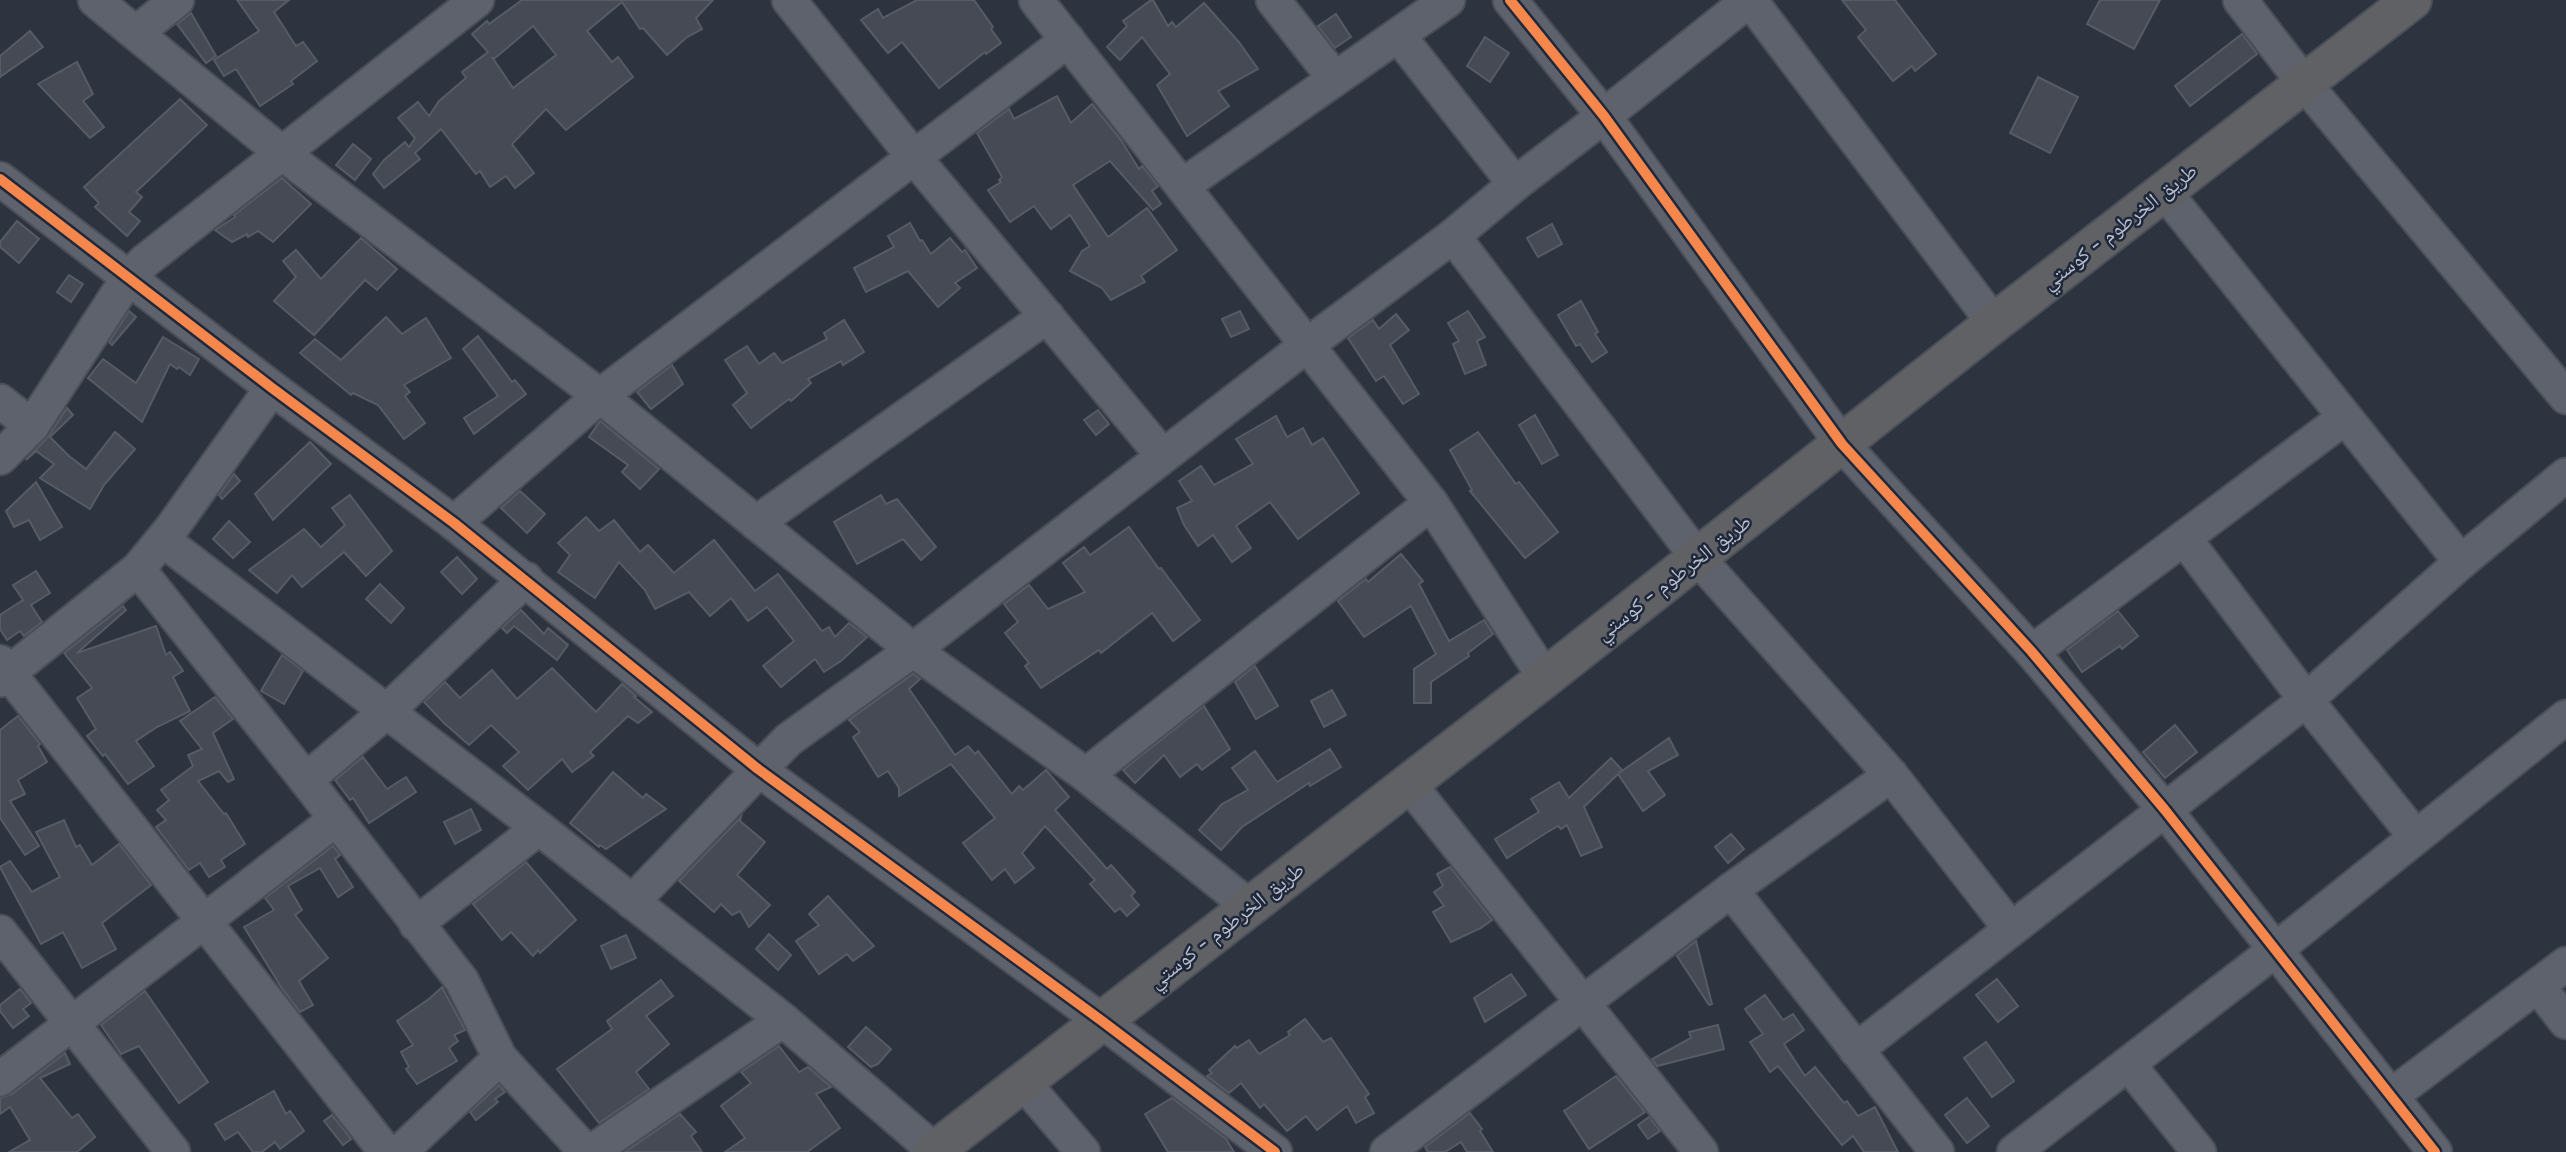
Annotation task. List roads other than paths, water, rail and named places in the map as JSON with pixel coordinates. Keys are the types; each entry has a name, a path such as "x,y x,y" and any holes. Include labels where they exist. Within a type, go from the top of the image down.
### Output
{"highway":[{"name":"طريق الخرطوم - كوستي","path":"934,1151 1409,784 1994,323 2412,0"}],"street":[{"path":"95,0 283,154 600,396 913,650 1086,775 1250,907"},
{"path":"136,33 177,0"},
{"path":"0,458 32,426 128,278 145,261 477,0"},
{"path":"789,0 913,156 1163,456"},
{"path":"1036,0 1431,503 1545,678"},
{"path":"1273,0 1335,79"},
{"path":"1182,187 1448,0"},
{"path":"1510,0 1604,116 1842,443 2032,652 2165,810 2435,1152"},
{"path":"632,902 758,769 815,718 913,650 1452,236 1750,0 1994,323"},
{"path":"2240,0 2304,83 2566,397"},
{"path":"1398,35 1515,184"},
{"path":"454,523 600,396 1068,40"},
{"path":"0,178 526,579 758,769 1102,1021 1275,1152"},
{"path":"2164,191 2462,562"},
{"path":"1452,236 1697,557 1891,775 2010,928"},
{"path":"756,523 1046,316"},
{"path":"272,388 163,540 138,569 3,672 386,1152"},
{"path":"0,401 32,426"},
{"path":"2032,652 2344,418"},
{"path":"1856,1050 2306,699 2566,475"},
{"path":"1086,775 1431,503"},
{"path":"2184,538 2306,699 2415,836"},
{"path":"163,540 539,828 783,1020 934,1151"},
{"path":"138,569 461,981 500,1058 589,1152 783,1020"},
{"path":"306,780 386,712 526,579"},
{"path":"2014,1152 2274,951 2566,718"},
{"path":"1387,1152 1731,890 1891,775"},
{"path":"1409,784 1701,1152"},
{"path":"0,1079 335,820"},
{"path":"416,924 539,828"},
{"path":"1731,890 1937,1152"},
{"path":"0,932 173,1152"},
{"path":"2391,1096 2566,964"},
{"path":"2538,986 2566,1022"},
{"path":"400,1152 500,1058"},
{"path":"2128,1064 2199,1152"},
{"path":"1023,1082 1083,1152"}]}
